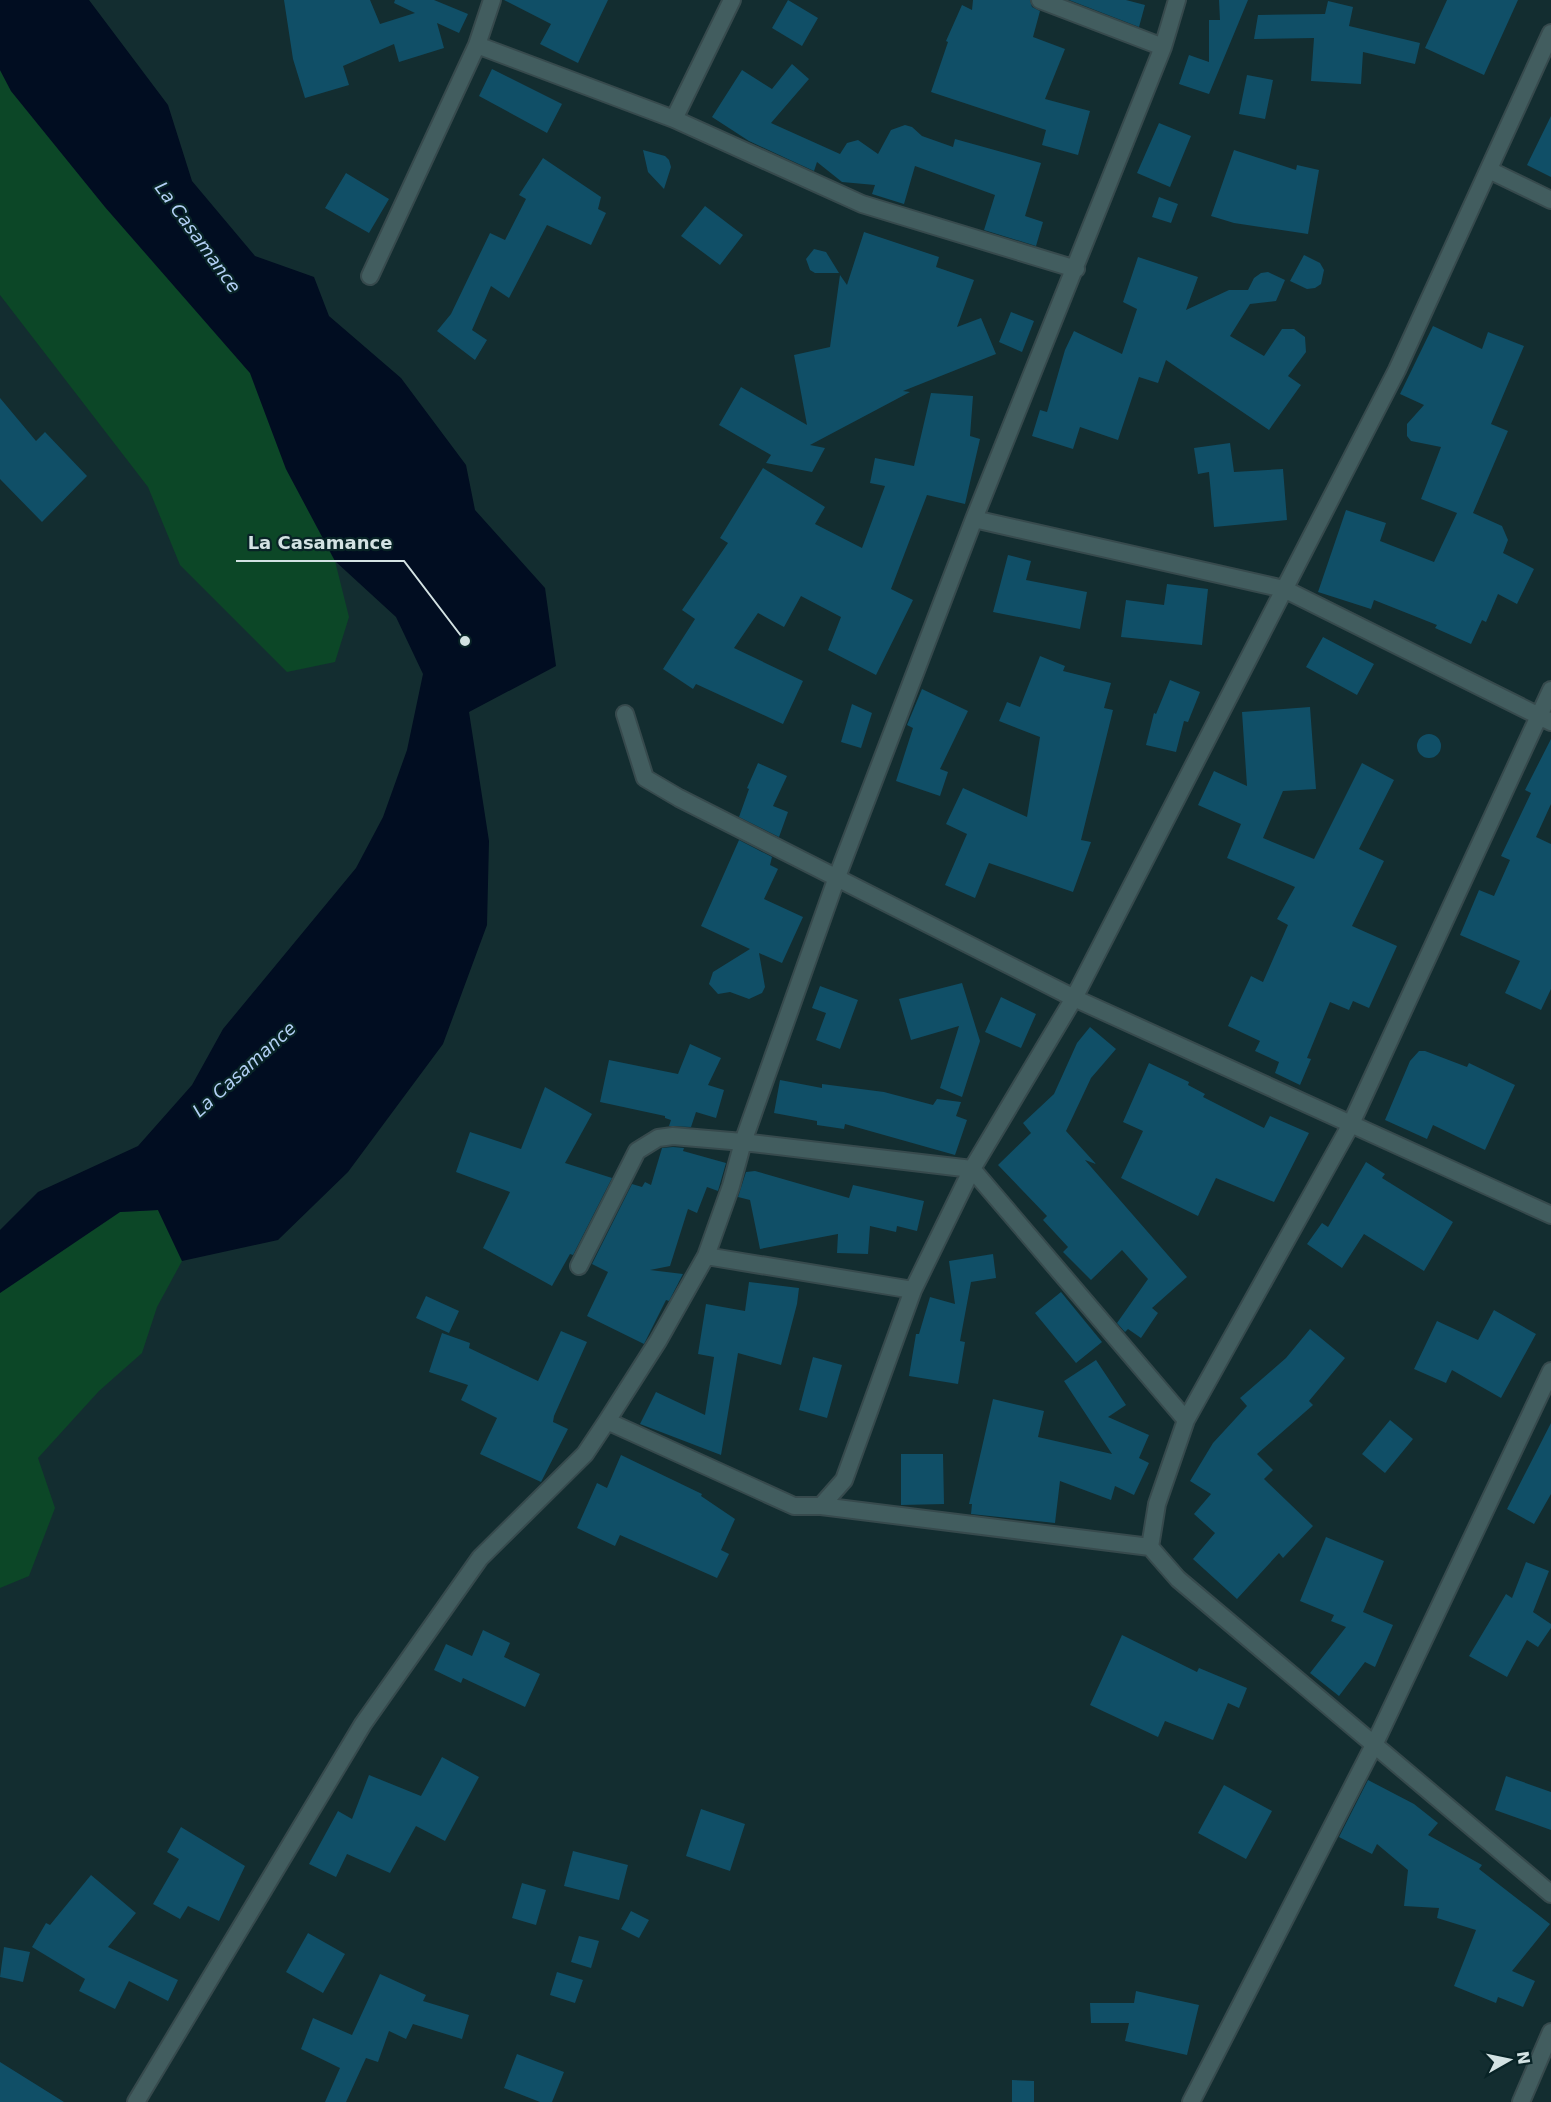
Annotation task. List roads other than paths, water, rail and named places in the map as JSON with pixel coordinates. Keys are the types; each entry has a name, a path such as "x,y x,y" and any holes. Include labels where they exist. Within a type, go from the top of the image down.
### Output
{"street":[{"path":"370,276 477,45 492,0"},
{"path":"674,119 732,0"},
{"path":"1040,0 1163,47"},
{"path":"136,2102 363,1724 480,1558 585,1454 658,1341 706,1256 731,1186 743,1142 837,877 974,519 1163,47 1177,0"},
{"path":"822,1506 844,1480 913,1290 972,1169 1074,998 1397,370 1551,33"},
{"path":"477,45 674,119 862,204 1076,269"},
{"path":"1489,170 1551,200"},
{"path":"974,519 1284,589 1545,718"},
{"path":"1150,1547 1157,1504 1186,1420 1350,1125 1545,718 1551,690"},
{"path":"625,714 645,778 1074,998 1551,1215"},
{"path":"579,1266 637,1151 658,1138 673,1136 743,1142 972,1169 1186,1420"},
{"path":"706,1256 913,1290"},
{"path":"1191,2102 1375,1743 1551,1371"},
{"path":"607,1421 795,1506 822,1506 1150,1547 1178,1579 1375,1743 1551,1894"},
{"path":"1521,2102 1551,2032"}],"water":[{"path":"0,0 89,0 168,105 192,181 255,256 314,277 329,316 401,378 466,465 475,510 545,588 556,666 469,712 489,841 487,925 443,1044 348,1172 278,1240 182,1261 158,1210 120,1212 0,1293 0,1230 38,1192 138,1146 192,1085 223,1029 356,868 383,817 407,750 423,674 396,617 335,561 286,469 250,373 105,207 11,91 0,70"}],"place":[{"name":"La Casamance","path":"465,641"}]}
